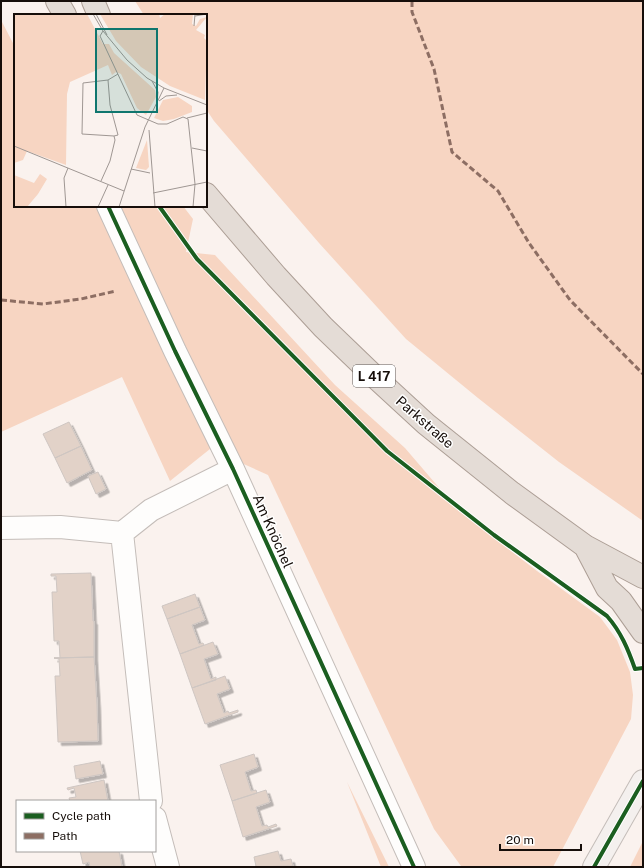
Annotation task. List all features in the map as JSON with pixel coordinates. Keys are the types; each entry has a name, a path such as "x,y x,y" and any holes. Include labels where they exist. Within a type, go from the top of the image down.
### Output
{"highway":[{"path":"57,1 64,14"},
{"path":"92,1 98,14"},
{"name":"Parkstraße","path":"207,195 276,276 324,327 426,424 524,502 585,546 643,577"},
{"path":"585,546 608,588 625,606 643,632"}],"main road":[{"path":"594,867 643,781"}],"street":[{"name":"Am Knöchel","path":"108,207 162,324 233,469 414,867"},
{"path":"1,528 60,527 122,533 151,510 233,469"},
{"path":"122,533 151,800"},
{"path":"156,822 168,867"}],"shaded area":[{"path":"135,1 643,1 643,521 559,462 406,339 319,243 214,121 207,110 207,14 143,14"},
{"path":"1,20 14,45 14,207 184,207 193,219 186,252 215,255 335,385 405,448 459,511 600,617 617,640 630,672 633,695 631,719 553,867 463,867 434,829 268,475 210,449 170,481 122,377 1,432"},
{"path":"347,782 389,867 381,867"},
{"path":"643,841 643,867 630,867"}],"building":[{"path":"69,422 81,446 55,458 43,434"},
{"path":"81,446 92,470 67,483 55,458"},
{"path":"98,472 106,489 96,494 88,476"},
{"path":"91,573 94,621 94,657 60,658 59,641 54,641 52,592 57,592 56,576 51,576 51,574"},
{"path":"195,594 200,607 167,619 162,606"},
{"path":"200,607 205,620 192,625 199,644 203,643 204,645 180,654 167,619"},
{"path":"213,642 218,654 204,659 211,679 216,677 216,680 192,688 180,654"},
{"path":"94,657 98,741 58,742 55,676 60,676 59,659 54,658"},
{"path":"225,676 230,689 217,694 224,713 238,710 238,712 205,724 192,688"},
{"path":"254,754 258,767 245,772 251,791 256,790 257,793 232,801 220,765"},
{"path":"100,761 103,774 76,779 74,766"},
{"path":"104,780 108,800 70,800 69,798 76,797 74,788 68,790 67,788"},
{"path":"266,790 270,802 256,807 262,826 267,825 268,827 276,824 277,826 243,837 232,801"},
{"path":"278,851 281,861 291,859 293,866 253,867 256,866 254,857"},
{"path":"80,852 119,852 122,867 90,867 89,862 83,864"}],"marked path":[{"path":"412,1 412,12 434,69 452,152 498,191 529,243 570,300 643,374"},
{"path":"1,300 43,304 81,299 116,291"}],"cycle path":[{"path":"108,207 175,351 233,469 414,867"},
{"path":"160,207 197,259 387,451 494,535 607,616 624,641 635,669 643,668"},
{"path":"594,867 643,781"}]}
